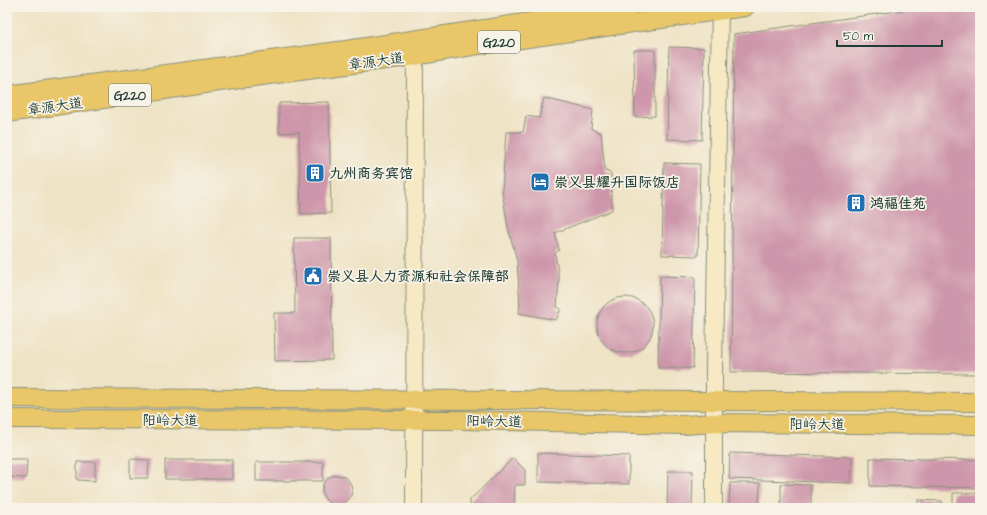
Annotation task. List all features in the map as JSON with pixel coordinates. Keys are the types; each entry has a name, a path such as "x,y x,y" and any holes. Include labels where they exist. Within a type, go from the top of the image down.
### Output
{"main road":[{"name":"章源大道","path":"7,113 253,77 629,7"},
{"name":"章源大道","path":"7,95 415,48 479,45 720,9 745,7"},
{"name":"阳岭大道","path":"7,398 980,402"},
{"name":"阳岭大道","path":"7,419 413,420 684,425 714,423 980,424"}],"street":[{"path":"714,508 714,400 720,9"},
{"path":"414,508 413,400 415,376 415,48"}],"building":[{"name":"鸿福佳苑","path":"926,7 980,7 980,374 731,372 734,34"},
{"path":"669,47 704,48 702,140 667,139"},
{"path":"634,50 655,50 655,116 635,117"},
{"path":"544,98 593,110 591,129 601,133 605,171 611,173 612,210 555,233 559,250 555,253 559,279 557,307 561,309 556,320 519,313 520,304 517,261 508,227 502,191 506,132 523,132 526,116 539,118"},
{"name":"九州商务宾馆","path":"329,102 331,213 301,214 299,132 279,133 279,103"},
{"path":"664,163 700,164 698,256 662,255"},
{"name":"崇义县人力资源和社会保障部","path":"294,238 331,238 332,360 275,361 274,313 295,313"},
{"path":"660,276 695,277 693,368 658,368"},
{"path":"625,297 640,302 648,310 653,325 648,340 640,348 625,353 610,348 602,340 597,325 602,310 610,302"},
{"path":"538,453 629,456 629,484 538,482"},
{"path":"730,453 852,457 851,483 729,479"},
{"path":"513,458 525,470 525,485 515,485 514,508 470,508 470,500"},
{"path":"870,458 980,460 980,488 870,486"},
{"path":"8,459 27,459 26,478 8,477"},
{"path":"130,459 149,460 148,478 130,478"},
{"path":"165,460 232,460 232,479 165,479"},
{"path":"77,462 95,462 95,481 77,480"},
{"path":"256,462 323,462 323,481 256,481"},
{"path":"668,471 693,471 692,508 667,508"},
{"path":"337,475 348,479 352,490 348,501 337,505 326,501 322,490 326,479"},
{"path":"730,483 760,483 759,508 729,508"},
{"path":"781,484 811,485 811,508 781,508"},
{"path":"953,493 980,493 980,508 953,508"},
{"path":"918,500 942,501 942,508 918,508"},
{"path":"824,506 855,506 855,508 824,508"}],"place":[{"name":"九州商务宾馆","path":"315,173"},
{"name":"崇义县耀升国际饭店","path":"540,182"},
{"name":"鸿福佳苑","path":"856,203"},
{"name":"崇义县人力资源和社会保障部","path":"313,276"}]}
